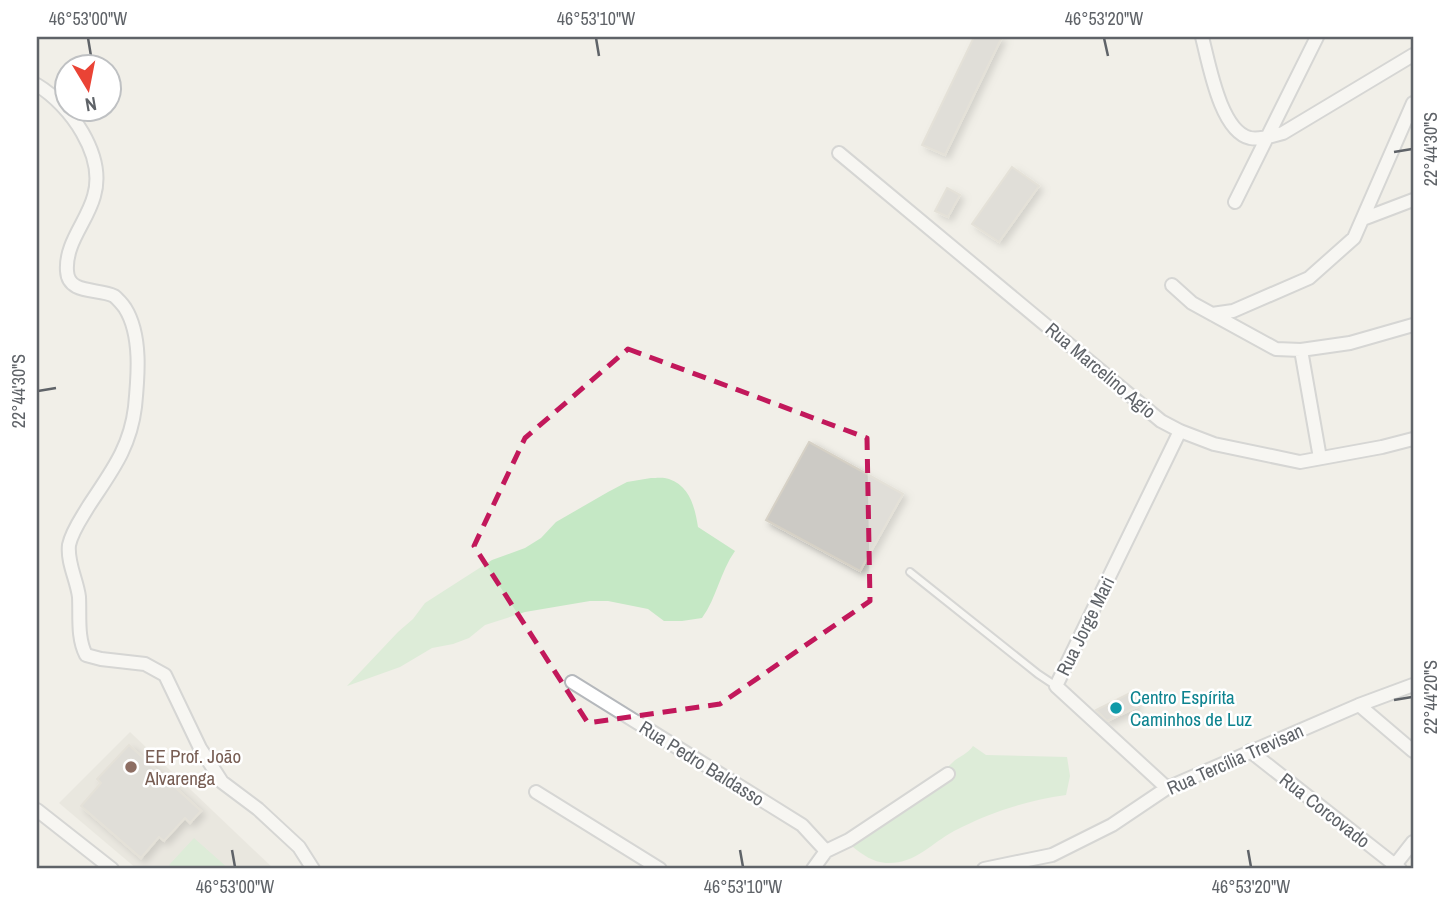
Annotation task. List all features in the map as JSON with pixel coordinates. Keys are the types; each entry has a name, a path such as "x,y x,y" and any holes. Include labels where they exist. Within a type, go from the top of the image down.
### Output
{"street":[{"path":"1202,37 1225,117 1237,131 1249,138 1267,138 1283,133 1413,55"},
{"path":"1235,202 1317,37"},
{"path":"37,85 52,94 75,121 91,152 97,180 94,198 69,249 66,271 70,281 86,291 114,296 125,308 134,331 136,355 135,408 125,450 73,531 69,547 70,561 78,586 81,645 86,654 101,659 145,664 165,675 200,748 222,782 258,809 299,847 313,869"},
{"path":"1212,314 1233,312 1309,278 1354,238 1413,103"},
{"name":"Rua Marcelino Agio","path":"839,153 1161,421 1180,431 1214,444 1300,461 1413,439"},
{"path":"1363,219 1413,200"},
{"path":"1172,285 1192,303 1276,349 1301,350 1350,343 1413,325"},
{"path":"1301,350 1320,458"},
{"name":"Rua Jorge Mari","path":"1167,788 1056,685 1180,431"},
{"name":"Rua Pedro Baldasso","path":"572,682 802,825 826,852"},
{"name":"Rua Tercília Trevisan","path":"984,869 1052,855 1112,825 1167,788 1359,705 1413,685"},
{"path":"1359,705 1413,751"},
{"name":"Rua Corcovado","path":"1250,751 1397,867"},
{"path":"813,869 826,852 849,840 948,774"},
{"path":"536,792 660,869"},
{"path":"37,810 108,868"},
{"path":"1397,867 1413,842"}],"lane":[{"path":"910,572 1038,674 1056,685"}],"highlighted area":[{"path":"628,349 867,438 870,601 720,704 588,723 474,546 525,438"}],"shaded area":[{"name":"EE Prof. João Alvarenga","path":"130,732 274,869 137,869 59,803"}],"green space":[{"path":"667,478 682,487 693,505 698,527 735,551 702,618 664,621 648,609 608,601 590,601 525,612 485,625 469,638 432,648 400,667 347,686 413,619 425,603 492,560 525,548 541,538 556,522 608,492 627,482"},
{"path":"973,746 986,755 1067,757 1070,776 1066,795 1036,800 981,818 906,860 881,862 868,858 853,847 875,823"},
{"path":"194,838 229,869 174,869 169,865"}],"building":[{"path":"974,37 1002,37 945,155 922,145"},
{"path":"1012,167 1039,186 999,242 972,224"},
{"path":"947,188 960,195 948,217 935,211"},
{"path":"809,442 903,494 860,571 766,520"},
{"name":"Centro Espírita Caminhos de Luz","path":"1130,693 1137,707 1107,721 1096,710"},
{"path":"129,745 201,811 190,823 185,818 164,841 159,837 141,858 81,806 101,783 97,779"}],"place":[{"name":"Centro Espírita Caminhos de Luz","path":"1116,708"},
{"name":"EE Prof. João Alvarenga","path":"131,767"}]}
